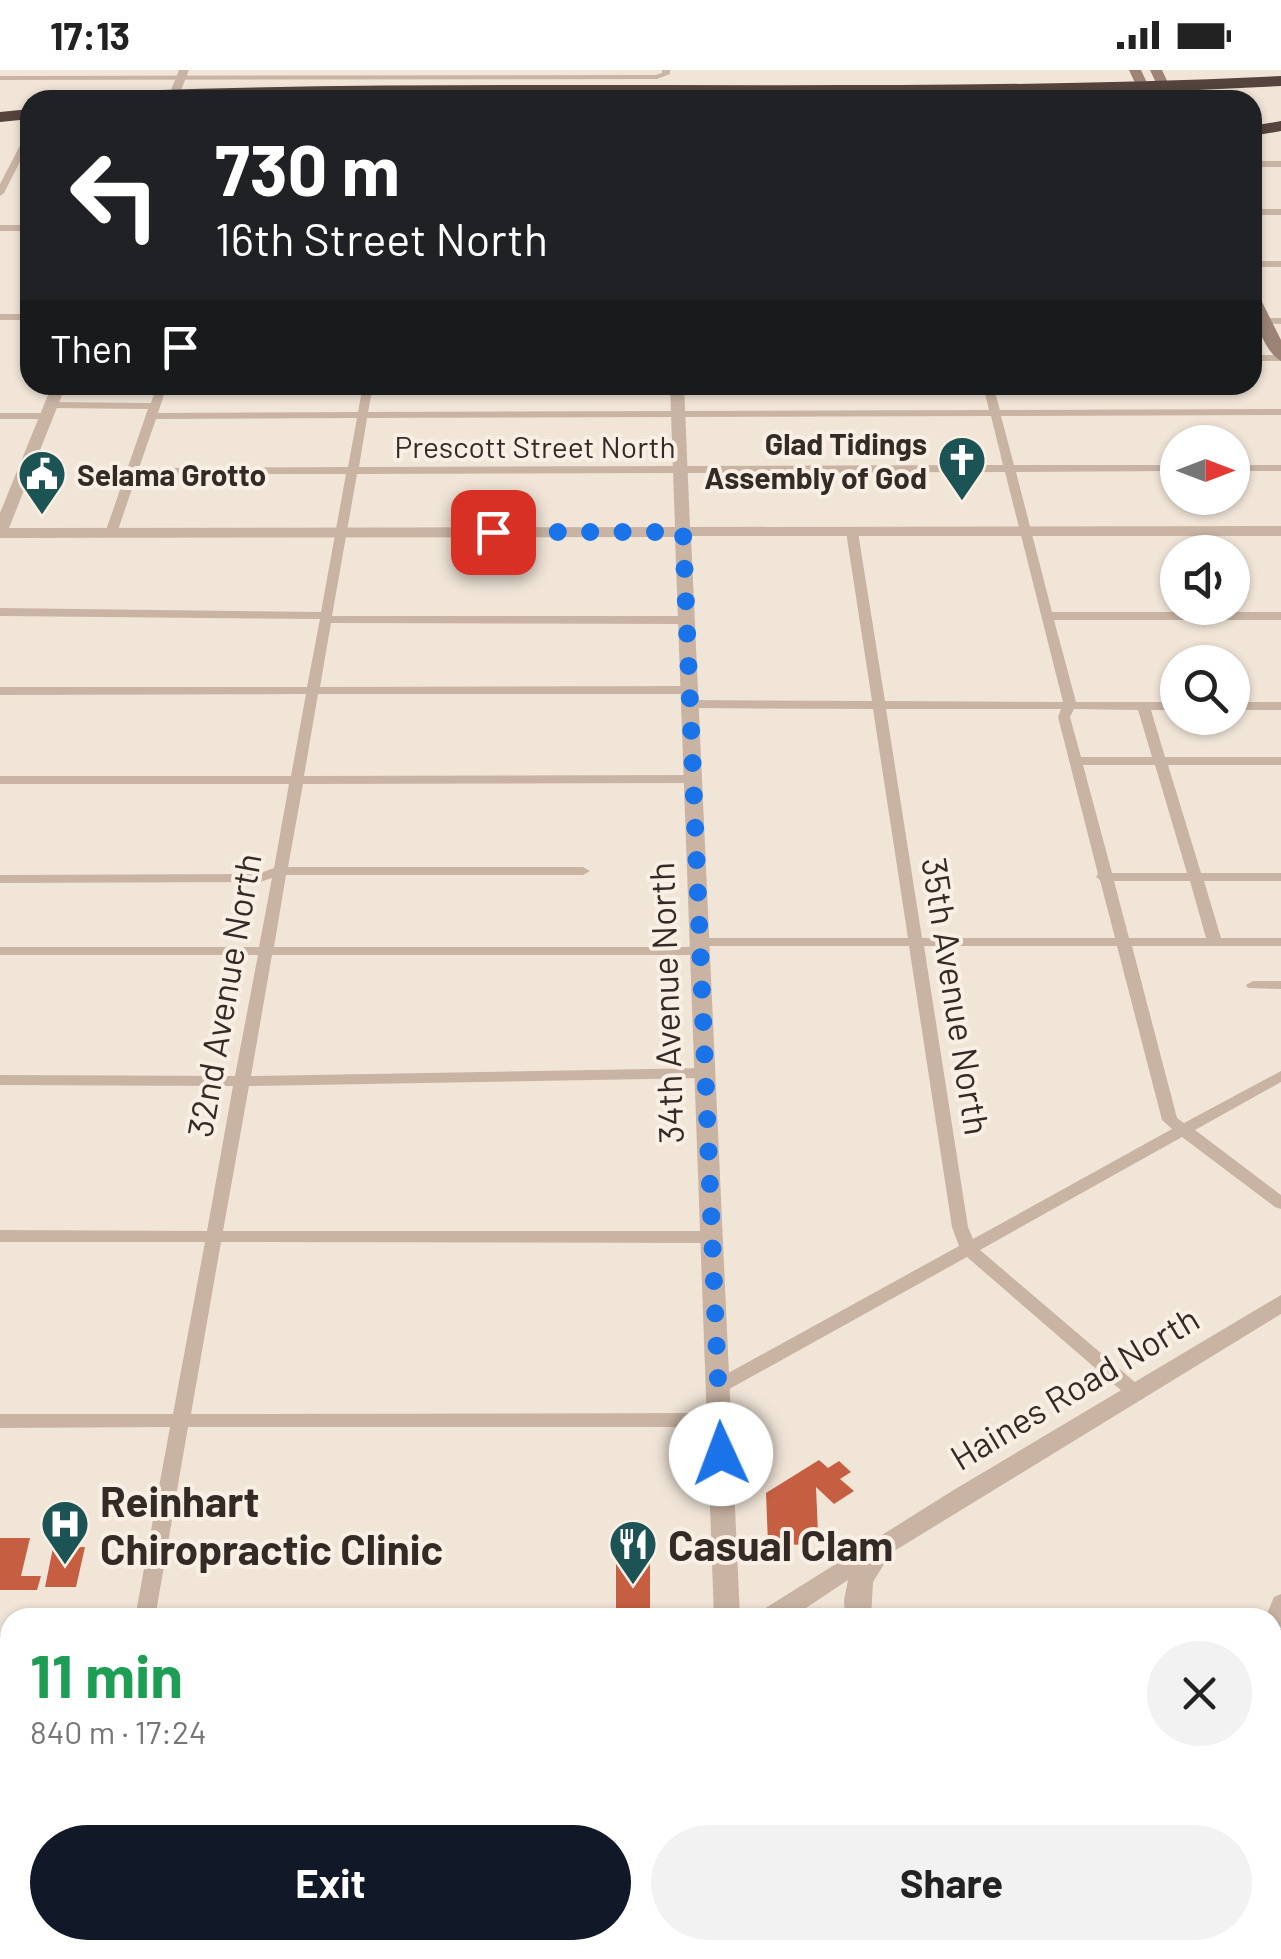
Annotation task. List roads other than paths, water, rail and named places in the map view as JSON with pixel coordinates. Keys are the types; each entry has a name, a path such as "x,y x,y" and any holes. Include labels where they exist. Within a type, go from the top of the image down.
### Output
{"highway":[{"path":"788,90 1184,70"},
{"path":"788,90 1112,89 1281,81"}],"main road":[{"path":"1141,74 1162,90"},
{"path":"1262,312 1281,357"}],"street":[{"path":"0,78 662,74"},
{"path":"0,193 20,154"},
{"path":"55,395 0,533 1281,532"},
{"path":"112,533 158,395"},
{"name":"32nd Avenue North","path":"147,1608 366,395"},
{"name":"34th Avenue North","path":"677,395 727,1608"},
{"path":"991,395 1070,705 1064,718 1103,877 1170,1120 1281,1203"},
{"path":"0,416 49,411 153,410 362,416 1281,412"},
{"name":"Prescott Street North","path":"132,471 1160,468"},
{"path":"1250,468 1281,468"},
{"name":"35th Avenue North","path":"852,532 960,1227 969,1250"},
{"path":"0,612 686,620"},
{"path":"1047,616 1281,616"},
{"path":"0,692 312,691 690,697 878,705 1160,706"},
{"path":"1143,706 1215,942"},
{"path":"1250,706 1281,706"},
{"path":"1075,761 1281,761"},
{"path":"0,780 693,778"},
{"path":"0,879 260,878 279,871 582,871"},
{"path":"1103,877 1281,877"},
{"path":"0,951 701,947 915,940 1281,942"},
{"path":"1252,985 1281,985"},
{"path":"0,1080 240,1082 705,1073"},
{"path":"718,1386 1281,1076"},
{"path":"0,1236 712,1236"},
{"path":"969,1250 1137,1394"},
{"name":"Haines Road North","path":"785,1608 902,1530 1137,1394 1281,1303"},
{"path":"0,1420 720,1420"},
{"name":"Haines Road North","path":"857,1608 863,1572 902,1530"}],"place":[{"name":"Glad Tidings Assembly of God","path":"962,502"},
{"name":"Selama Grotto","path":"42,516"},
{"name":"Reinhart Chiropractic Clinic","path":"65,1566"},
{"name":"Casual Clam","path":"633,1586"}]}
